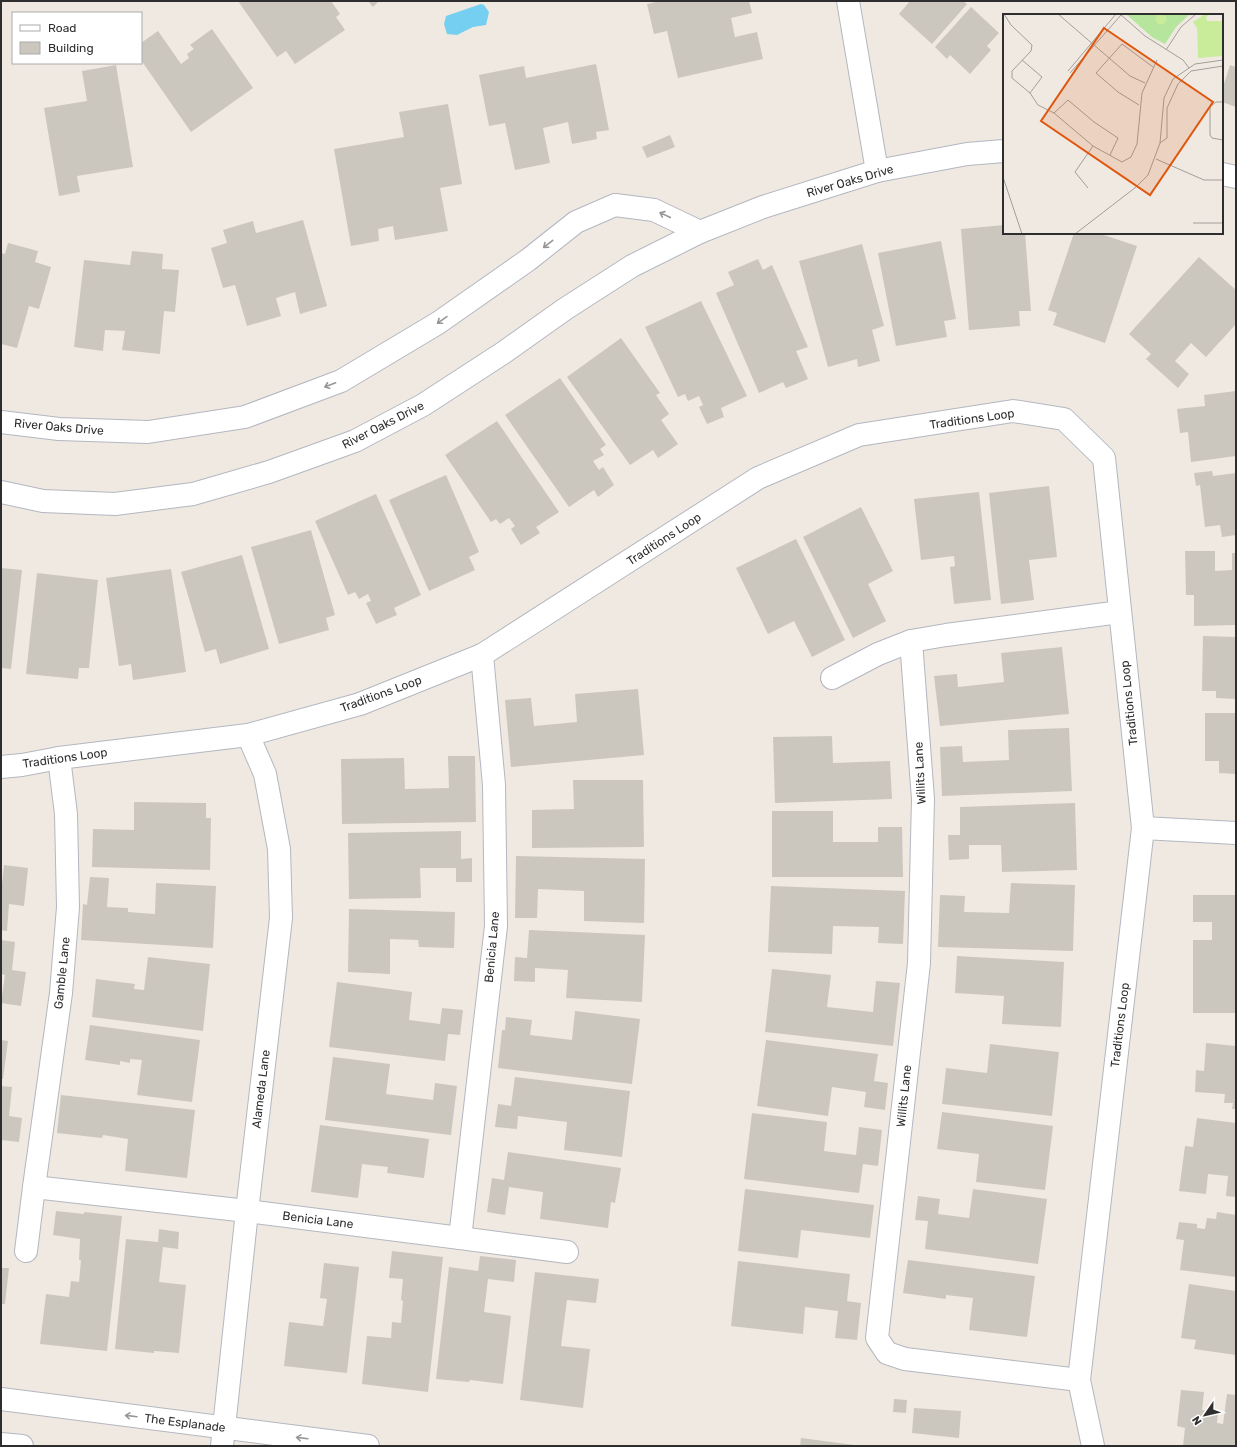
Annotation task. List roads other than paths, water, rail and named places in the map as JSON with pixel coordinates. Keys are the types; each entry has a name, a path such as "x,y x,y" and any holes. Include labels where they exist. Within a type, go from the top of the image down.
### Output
{"street":[{"path":"848,1 877,171"},
{"name":"River Oaks Drive","path":"1,492 43,501 115,504 193,494 269,472 355,441 423,405 503,353 565,309 632,266 700,232 763,207 877,171 967,154 1003,151"},
{"path":"1223,174 1236,177"},
{"name":"River Oaks Drive","path":"1,422 59,429 148,432 245,417 341,381 438,323 528,260 576,222 615,205 654,210 700,232"},
{"name":"Traditions Loop","path":"1,767 22,765 59,758 248,735 360,704 482,655 758,478 859,435 1013,411 1064,419 1104,458 1143,828 1079,1380 1093,1446"},
{"path":"832,678 878,654 911,641 946,634 1120,612"},
{"name":"Willits Lane","path":"911,641 923,799 919,963 878,1338 887,1353 905,1360 1079,1380"},
{"name":"Benicia Lane","path":"460,1238 496,926 494,785 482,655"},
{"name":"Alameda Lane","path":"222,1437 281,918 279,849 265,774 248,735"},
{"name":"Gamble Lane","path":"26,1251 61,993 68,907 66,814 59,758"},
{"path":"1143,828 1236,833"},
{"path":"34,1187 247,1210"},
{"name":"Benicia Lane","path":"247,1210 567,1252"},
{"name":"The Esplanade","path":"1,1400 222,1437 368,1446"},
{"path":"1,1444 22,1446"}],"water":[{"path":"481,4 484,5 489,12 486,25 473,27 457,35 447,34 444,24 446,16"}]}
